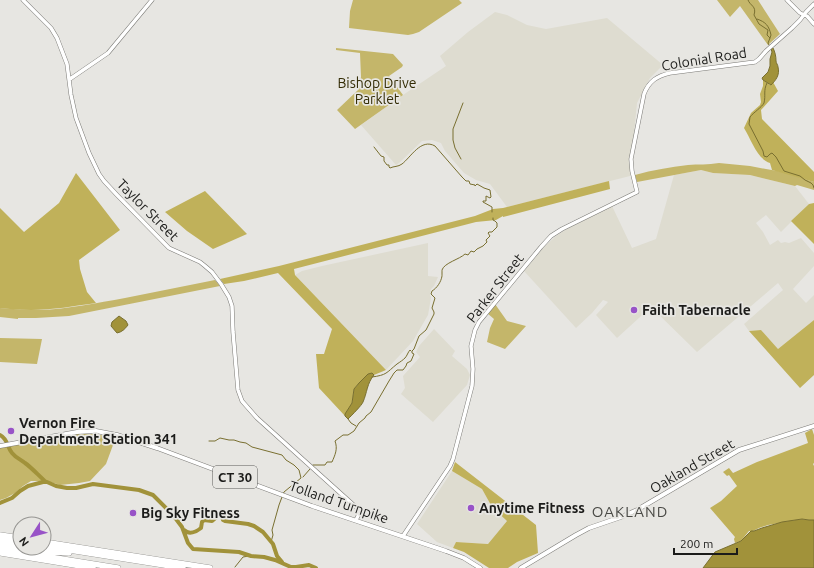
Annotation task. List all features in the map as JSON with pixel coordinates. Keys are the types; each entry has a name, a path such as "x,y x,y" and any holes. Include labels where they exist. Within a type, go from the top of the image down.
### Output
{"highway":[{"path":"0,535 12,537"},
{"path":"0,539 12,541"},
{"path":"52,543 210,568"},
{"path":"0,547 41,552 103,556"},
{"path":"0,547 32,554 118,568"},
{"path":"52,547 183,568"},
{"path":"0,554 93,568"}],"main road":[{"name":"Oakland Street","path":"521,568 589,528 635,511 739,450 814,426"},
{"name":"Tolland Turnpike","path":"0,446 74,432 100,432 121,436 461,556 480,568"}],"street":[{"name":"Taylor Street","path":"24,0 54,32 64,54 68,64 73,103 79,125 95,165 104,181 169,248 200,262 212,272 229,297 232,306 238,390 242,401 258,418 358,509 359,514 356,520"},
{"path":"70,79 111,50 152,0"},
{"path":"787,0 800,13 807,16 814,24"},
{"path":"803,14 814,4"},
{"name":"Colonial Road","path":"637,192 631,159 646,87 656,78 670,73 755,62 800,20 803,14"},
{"name":"Parker Street","path":"403,536 450,466 453,459 472,386 473,369 471,346 474,330 479,322 551,236 570,224 637,192"}],"shaded area":[{"path":"495,12 507,15 527,25 546,29 607,18 663,65 650,78 637,103 630,176 507,207 490,184 476,180 464,173 445,151 441,143 432,140 422,141 396,165 361,125 446,66 440,56 468,32"},
{"path":"772,47 778,66 778,75 771,85 762,78 768,72 770,66"},
{"path":"763,80 770,85 773,82 778,91 761,110 762,119 814,172 814,182 772,170 770,163 765,161 758,153 744,128 751,113 760,105 760,94 763,86"},
{"path":"701,170 713,173 750,175 795,186 809,204 781,232 766,215 756,223 770,245 778,240 781,243 789,243 801,238 814,253 814,266 793,289 806,303 814,295 814,320 778,349 761,330 749,331 744,324 783,290 778,283 697,352 651,307 617,338 596,315 608,302 603,300 576,328 524,271 544,247 556,236 570,227 612,206 632,248 656,239 674,175"},
{"path":"76,173 120,230 79,260 80,269 87,292 96,303 39,310 0,308 0,208 24,232 59,203"},
{"path":"609,181 610,189 503,216 496,220 476,222 294,269 295,275 386,370 374,375 372,373 368,374 359,383 354,389 352,403 345,416 319,388 316,354 324,354 332,329 278,273 224,284 220,279 279,266 475,216 493,209 503,208"},
{"path":"205,191 247,234 213,249 187,231 165,212"},
{"path":"814,203 814,244 791,221 809,204"},
{"path":"428,243 428,276 438,277 431,289 428,315 413,341 386,370 295,275 302,271 322,266"},
{"path":"119,316 126,321 128,325 117,333 111,326 112,322"},
{"path":"814,320 814,375 800,388 749,331 761,330 778,349"},
{"path":"434,329 455,351 452,356 467,369 470,375 467,385 433,422 401,394 405,388 403,376 420,357 416,352 419,346"},
{"path":"372,373 374,375 368,385 363,402 348,419 345,414 352,403 354,389 368,374"},
{"path":"812,429 814,435 814,520 802,519 768,525 753,531 749,531 741,541 735,543 735,537 710,508 721,501 737,486 729,475 727,476 723,472 729,468 733,473 757,462 808,443 805,433"},
{"path":"455,462 536,525 538,553 517,562 508,568 489,568 464,552 453,548 456,542 488,544 507,521 492,507 482,489 452,471"},
{"path":"452,471 482,489 492,507 507,521 488,544 456,542 453,548 437,542 417,524"},
{"path":"802,519 814,520 814,568 703,568 715,552 741,541 751,531 782,522"}],"green space":[{"path":"353,0 459,0 462,3 419,32 408,35 349,28 350,11"},
{"path":"717,0 758,0 780,34 768,45 740,6 730,17"},
{"name":"Bishop Drive Parklet","path":"336,48 393,54 403,65 389,76 403,95 355,129 337,110 358,90 361,77 360,53 336,50"},
{"path":"719,163 750,166 783,172 814,182 814,190 750,175 713,173 701,170 637,182 635,175 655,170 688,165"},
{"path":"215,280 220,286 69,316 18,319 0,317 0,308 40,310 72,307"},
{"path":"495,304 507,321 526,326 505,349 487,342 490,328 494,319 487,313"},
{"path":"0,338 42,339 37,364 0,362"},
{"path":"73,434 92,434 116,437 106,464 90,481 60,485 47,481 31,481 15,493 0,500 0,448"}],"waterway":[{"path":"748,0 755,10 754,15 759,24 768,30 767,35 770,38 768,43 769,45"},
{"path":"757,19 765,23 768,27 771,35 770,38"},
{"path":"767,83 765,88 764,103 750,117 749,124 763,151 764,156 767,157 772,153 784,171 800,176 811,183 814,188"},
{"path":"461,159 455,148 453,129 463,103"},
{"path":"374,147 381,156 384,157 384,161 390,168 402,164 417,149 425,144 435,146 466,181 469,181 470,184 475,186 477,184 490,190 491,197 486,196 486,201 483,202 492,207 492,212"},
{"path":"313,465 325,465 327,462 332,462 336,449 335,441 343,435 348,435 354,431 359,423 371,412 394,373 397,370 403,370 407,363 411,361 414,354 412,351 419,336 426,330 434,314 432,308 435,298 431,294 441,280 443,268 465,254 468,255 471,251 474,252 483,246 490,236 488,233 492,232 497,227 497,223 493,220 493,218"},
{"path":"372,377 386,373 405,358 410,350 411,351"},
{"path":"348,419 356,426"},
{"path":"0,435 5,439 10,451 46,482"},
{"path":"209,441 215,441 220,438 234,440 246,443 252,447 282,455 299,470 301,478 283,494"},
{"path":"303,477 310,469"},
{"path":"0,503 12,498 28,486 43,482 67,488 76,488 93,484 139,490 153,495 173,515 182,527 188,543 193,549 239,552 251,556 275,560 291,567 309,565 316,568"},
{"path":"271,542 273,535 272,530 282,497"},
{"path":"184,530 190,533 195,532 201,528 204,520 212,521 219,515 222,516 223,520 225,521 248,524 263,532 273,544 277,556 282,562"},
{"path":"235,567 243,557 249,556"}],"place":[{"name":"Faith Tabernacle","path":"634,310"},
{"name":"Vernon Fire Department Station 341","path":"11,431"},
{"name":"Anytime Fitness","path":"471,508"},
{"name":"Big Sky Fitness","path":"133,513"}],"district":[{"name":"OAKLAND","path":"630,511"}]}
